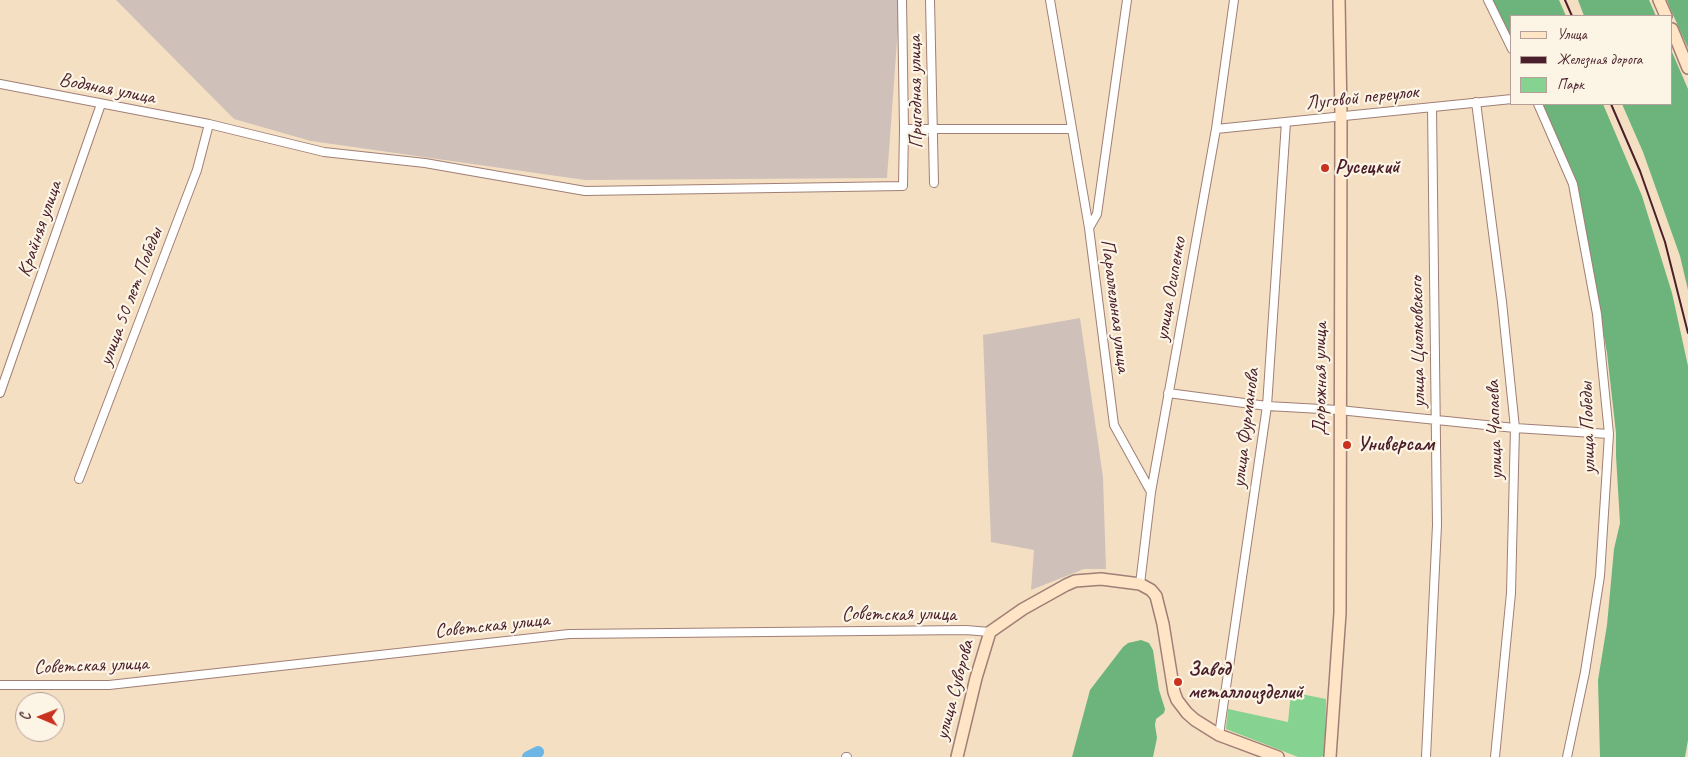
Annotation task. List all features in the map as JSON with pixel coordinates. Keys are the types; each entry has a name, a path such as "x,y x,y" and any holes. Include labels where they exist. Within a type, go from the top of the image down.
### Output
{"main road":[{"name":"Дорожная улица","path":"1330,757 1340,614 1341,116 1339,0"},
{"path":"1660,0 1666,15"},
{"path":"1673,31 1688,68"},
{"path":"990,632 1023,609 1075,581 1101,579 1140,584 1152,590 1159,604 1177,700 1195,720 1219,735 1278,757"},
{"name":"улица Суворова","path":"957,757 976,678 990,632"}],"street":[{"path":"902,0 904,129 1071,129"},
{"name":"Пригодная улица","path":"930,0 934,183"},
{"path":"1050,0 1088,228"},
{"name":"Параллельная улица","path":"1127,0 1097,214 1088,228 1114,426 1151,492"},
{"name":"улица Осипенко","path":"1140,584 1151,492 1216,129 1234,0"},
{"path":"1488,0 1510,45"},
{"name":"Водяная улица","path":"0,84 209,124 324,152 425,163 585,191 903,186 904,129"},
{"name":"Луговой переулок","path":"1216,129 1510,98"},
{"name":"улица Чапаева","path":"1476,102 1501,292 1515,428 1511,593 1495,757"},
{"name":"Крайняя улица","path":"0,393 101,104"},
{"name":"улица Победы","path":"1538,105 1573,184 1597,314 1609,434 1600,576 1585,672 1567,757"},
{"name":"улица Циолковского","path":"1426,757 1437,525 1432,107"},
{"name":"улица Фурманова","path":"1219,735 1267,406 1286,122"},
{"name":"улица 50 лет Победы","path":"79,479 197,170 209,124"},
{"path":"1168,393 1267,406 1339,410 1436,418 1515,428 1609,434"},
{"name":"Советская улица","path":"0,685 109,685 569,634 966,630 990,632"}],"shaded area":[{"path":"116,0 900,0 887,178 585,180 311,141 234,119"},
{"path":"1080,318 1103,477 1106,569 1084,569 1031,590 1034,550 991,542 983,335"}],"green space":[{"path":"1488,0 1559,0 1566,15 1510,15 1510,54"},
{"path":"1578,0 1649,0 1656,15 1584,15"},
{"path":"1667,0 1688,0 1688,48 1670,8"},
{"path":"1673,54 1688,89 1688,290 1680,256 1643,152 1622,105 1673,105"},
{"path":"1536,105 1603,105 1642,196 1672,293 1688,366 1688,740 1685,757 1600,757 1598,680 1607,625 1614,549 1620,523 1616,433 1607,353 1577,188 1571,168"},
{"path":"1141,640 1149,643 1153,650 1159,690 1165,709 1164,713 1156,719 1157,738 1153,757 1072,757 1090,690 1123,647 1128,643"},
{"path":"1291,692 1326,699 1325,755 1321,757 1298,757 1226,729 1228,709 1288,722"}],"waterway":[{"path":"528,757 538,752"}],"railway":[{"path":"1565,0 1572,15"},
{"path":"1611,105 1640,171 1665,242 1688,333"}],"place":[{"name":"Русецкий","path":"1325,168"},
{"name":"Универсам","path":"1347,445"},
{"name":"Завод металлоизделий","path":"1178,682"}]}
